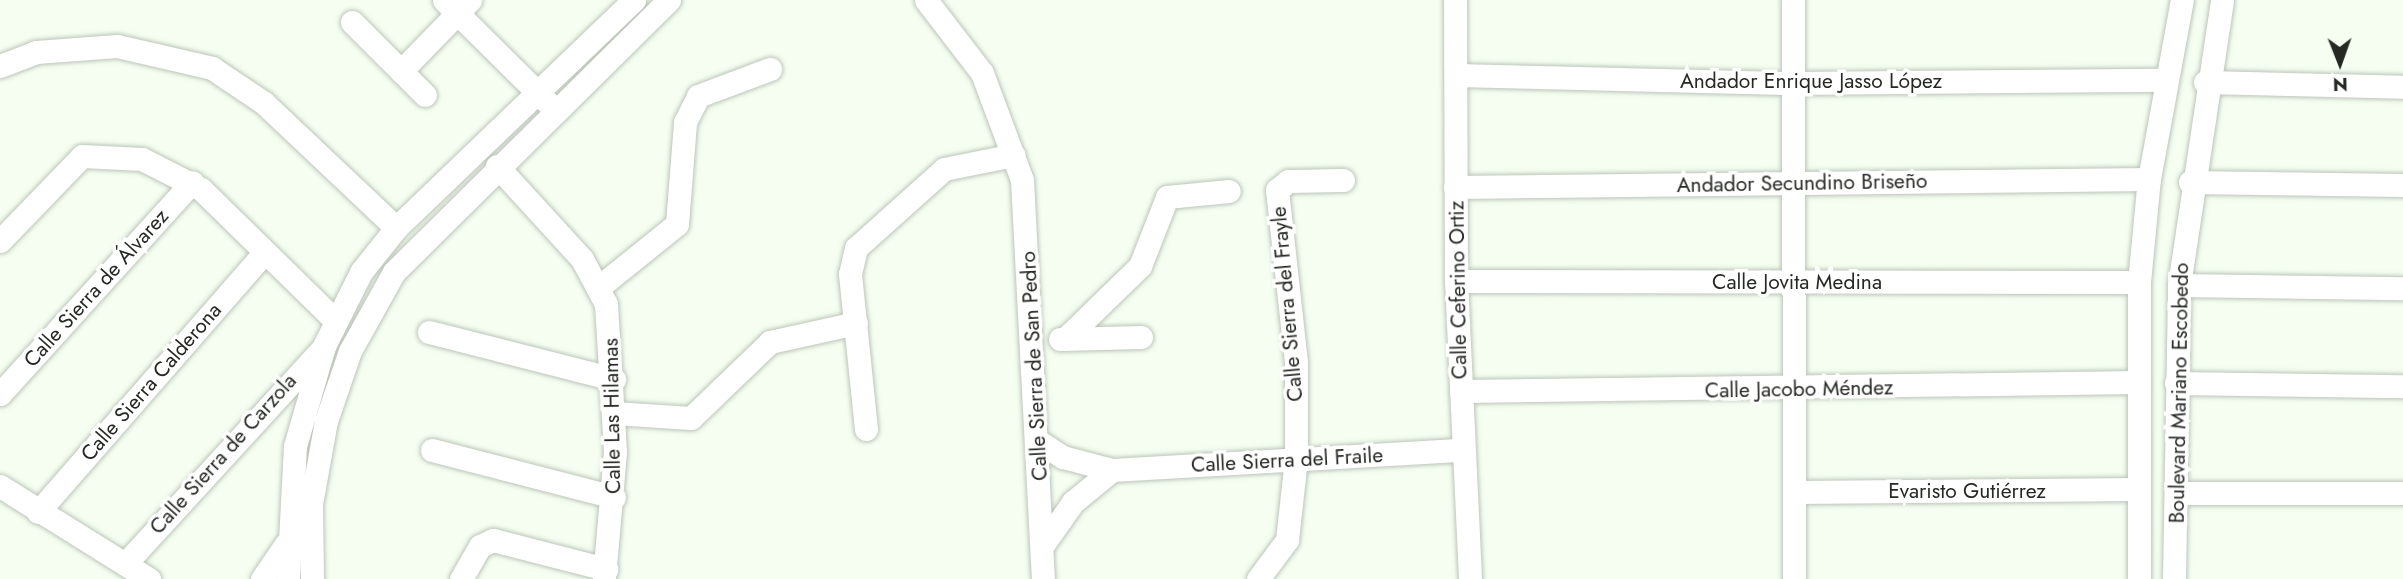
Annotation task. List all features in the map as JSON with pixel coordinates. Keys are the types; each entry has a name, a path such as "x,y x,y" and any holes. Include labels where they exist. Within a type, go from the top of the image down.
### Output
{"street":[{"path":"313,579 315,466 350,351 394,272 497,166 545,101 634,0"},
{"path":"288,579 286,544 295,446 324,346 336,321 396,228 669,0"},
{"name":"Calle Ceferino Ortiz","path":"1455,0 1456,281 1470,579"},
{"path":"1793,0 1796,282 1794,579"},
{"name":"Boulevard Mariano Escobedo","path":"2139,579 2139,282 2149,179 2182,0"},
{"name":"Boulevard Mariano Escobedo","path":"2174,579 2179,285 2190,182 2205,82 2222,0"},
{"path":"401,71 457,4 545,101"},
{"name":"Calle Sierra de San Pedro","path":"940,4 982,73 1014,155 1026,212 1045,542 1044,579"},
{"path":"352,22 425,95"},
{"path":"0,66 36,52 117,46 212,68 264,103 396,228"},
{"path":"599,287 677,224 685,122 698,96 770,69"},
{"name":"Andador Enrique Jasso López","path":"1455,75 1794,83 2166,80"},
{"path":"2205,82 2403,87"},
{"path":"0,241 74,161 89,154 142,159 192,182 336,321"},
{"path":"866,429 850,274 864,237 944,169 1014,155"},
{"name":"Calle Las Hilamas","path":"497,166 582,259 599,287 611,323 614,497 605,574"},
{"name":"Andador Secundino Briseño","path":"1455,187 2149,179"},
{"name":"Calle Sierra del Frayle","path":"1258,579 1287,540 1296,459 1296,362 1276,190 1288,181 1343,180"},
{"name":"Calle Sierra de Álvarez","path":"0,394 192,182"},
{"path":"2190,182 2403,185"},
{"name":"Calle Sierra de San Pedro","path":"1065,339 1140,266 1167,197 1230,191"},
{"name":"Calle Sierra Calderona","path":"38,512 265,251"},
{"name":"Calle Jovita Medina","path":"1456,281 2139,282"},
{"path":"2179,285 2403,288"},
{"path":"614,413 691,418 770,342 856,324"},
{"path":"429,332 614,379"},
{"path":"1032,341 1141,337"},
{"name":"Calle Sierra de Carzola","path":"125,564 324,346"},
{"name":"Calle Jacobo Méndez","path":"1461,391 1796,390 2137,382"},
{"path":"2176,383 2403,386"},
{"name":"Calle Sierra del Fraile","path":"1038,441 1063,457 1112,470 1462,450"},
{"path":"432,450 614,497"},
{"path":"1045,542 1073,502 1112,470"},
{"path":"0,486 149,579"},
{"name":"Evaristo Gutiérrez","path":"1796,492 2138,489"},
{"path":"2176,492 2403,493"},
{"path":"461,579 485,542 605,574"},
{"path":"262,579 286,544"}]}
